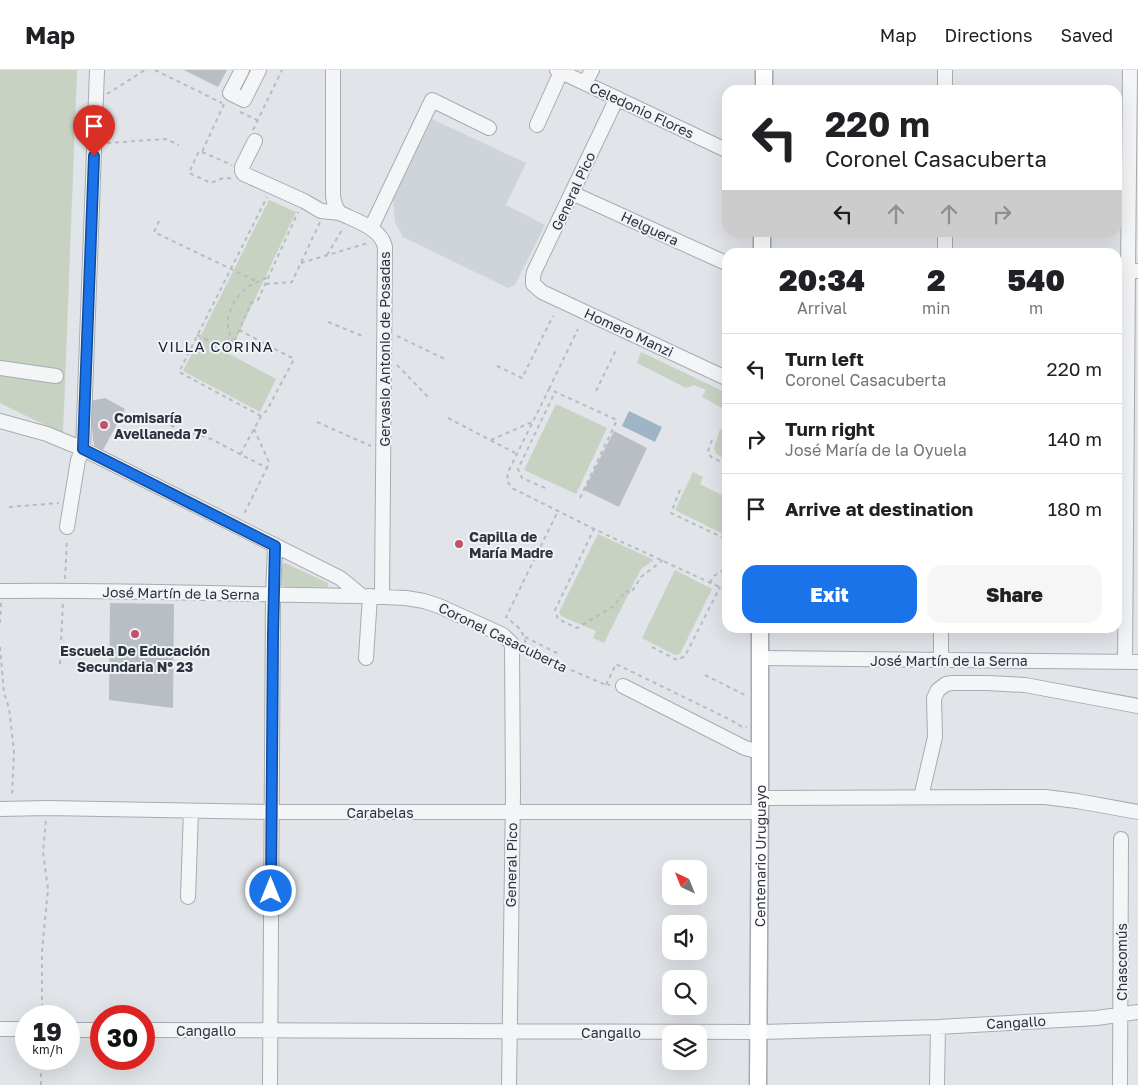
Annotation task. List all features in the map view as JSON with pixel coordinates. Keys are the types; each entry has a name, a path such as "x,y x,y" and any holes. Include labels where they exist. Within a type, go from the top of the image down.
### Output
{"main road":[{"path":"764,70 764,85"},
{"name":"Centenario Uruguayo","path":"758,1085 760,633"}],"street":[{"path":"78,451 88,70"},
{"path":"67,527 78,451 98,70"},
{"path":"242,70 230,93 244,100 259,70"},
{"path":"333,70 333,196 336,210 340,213"},
{"path":"585,83 592,70"},
{"path":"945,70 945,85"},
{"path":"1130,70 1128,475 1132,662"},
{"path":"537,125 559,71"},
{"name":"Celedonio Flores","path":"559,71 722,148"},
{"name":"General Pico","path":"533,284 534,272 616,98"},
{"path":"371,228 432,100 489,128"},
{"name":"Gervasio Antonio de Posadas","path":"253,137 242,167 244,174 304,201 321,211 340,213 371,228 379,233 384,242 371,596 366,658"},
{"name":"Helguera","path":"572,193 722,261"},
{"name":"Homero Manzi","path":"533,284 542,292 722,376"},
{"path":"0,368 56,376"},
{"path":"0,421 47,434 78,451 340,578 371,596"},
{"path":"270,1085 273,595 275,546"},
{"name":"José Martín de la Serna","path":"1,591 64,590 371,596"},
{"name":"Coronel Casacuberta","path":"371,596 417,600 439,606 503,635 512,644"},
{"path":"941,633 941,660"},
{"name":"General Pico","path":"509,1085 513,793 512,644"},
{"name":"José Martín de la Serna","path":"760,658 1132,662"},
{"path":"921,797 935,737 934,698 938,690 946,684 987,683 1025,685 1138,706"},
{"path":"622,686 745,748 760,752"},
{"name":"Carabelas","path":"6,809 272,812 512,811 760,805 921,797 1045,796 1138,812"},
{"path":"188,897 191,811"},
{"name":"Chascomús","path":"1120,1085 1121,839"},
{"name":"Cangallo","path":"155,1030 758,1032 938,1027 1097,1018 1138,1012"},
{"path":"937,1085 938,1027"},
{"path":"0,1029 15,1029"}],"path":[{"path":"101,98 145,70"},
{"path":"155,70 224,104"},
{"path":"253,137 257,120 282,70"},
{"path":"238,111 257,120"},
{"path":"99,144 166,139 179,145"},
{"path":"202,152 233,166"},
{"path":"261,416 179,372 268,195"},
{"path":"198,335 230,351 251,303 258,300 300,209"},
{"path":"265,284 292,282 322,220"},
{"path":"159,221 154,232 258,282"},
{"path":"327,255 342,230"},
{"path":"301,263 369,243"},
{"path":"233,343 228,324 230,311 240,294 248,287 269,277"},
{"path":"497,366 522,378 553,316"},
{"path":"328,322 364,337"},
{"path":"578,329 508,472 507,481 512,488 557,512 720,587 685,656 677,660 652,647"},
{"path":"239,330 294,359 267,410 261,416 240,454"},
{"path":"395,335 447,360"},
{"path":"596,391 617,348"},
{"path":"395,364 428,398"},
{"path":"549,389 616,420 580,498"},
{"path":"544,488 522,478 518,469 555,392"},
{"path":"448,418 517,454"},
{"path":"163,422 211,439 266,468"},
{"path":"317,422 376,448"},
{"path":"491,440 532,422"},
{"path":"237,527 269,462 254,429"},
{"path":"712,440 708,451 711,457 722,462"},
{"path":"680,490 670,513 722,537"},
{"path":"9,507 71,502"},
{"path":"527,651 525,637 519,627 506,617 557,512"},
{"path":"594,529 555,610 558,619 577,628 614,606 626,591 632,593 641,577 662,560"},
{"path":"710,582 714,576 722,571"},
{"path":"0,623 1,591"},
{"path":"525,637 561,654"},
{"name":"Coronel Casacuberta","path":"512,644 606,685 622,686"},
{"path":"0,648 4,693 9,708 14,751 6,809"},
{"path":"606,685 616,664 747,728"},
{"path":"705,676 747,696"},
{"path":"42,1005 42,951 48,889 43,852 47,808"},
{"path":"41,1070 41,1085"}],"shaded area":[{"path":"432,119 526,163 506,205 545,225 515,285 508,288 403,237 395,222 393,200"}],"green space":[{"path":"0,70 77,70 63,434 0,403"},
{"path":"269,200 296,212 229,354 276,379 260,412 183,371"},
{"path":"641,352 722,391 722,408 702,397 706,390 694,385 686,388 637,363"},
{"path":"556,404 607,428 576,494 524,470"},
{"path":"720,429 722,429 722,457 716,454 714,448"},
{"path":"693,472 703,477 700,484 722,495 722,534 675,510"},
{"path":"598,534 654,560 641,569 604,643 593,638 596,631 561,616 559,612"},
{"path":"285,563 328,583 328,587 285,587 281,585 280,565"},
{"path":"675,570 712,589 680,654 675,655 642,638"}],"water":[{"path":"629,411 662,427 655,442 622,426"}],"building":[{"path":"184,70 227,70 218,87"},
{"name":"Comisaría Avellaneda 7°","path":"105,398 125,409 103,450 94,445 90,401"},
{"path":"614,431 647,448 619,507 584,490"},
{"path":"110,603 174,604 173,708 109,700"}],"place":[{"name":"Comisaría Avellaneda 7°","path":"104,425"},
{"name":"Capilla de María Madre","path":"459,544"},
{"name":"Escuela De Educación Secundaria Nº 23","path":"135,634"}],"district":[{"name":"VILLA CORINA","path":"216,346"}],"route":[{"path":"94,156 83,449 275,546 271,891"}]}
